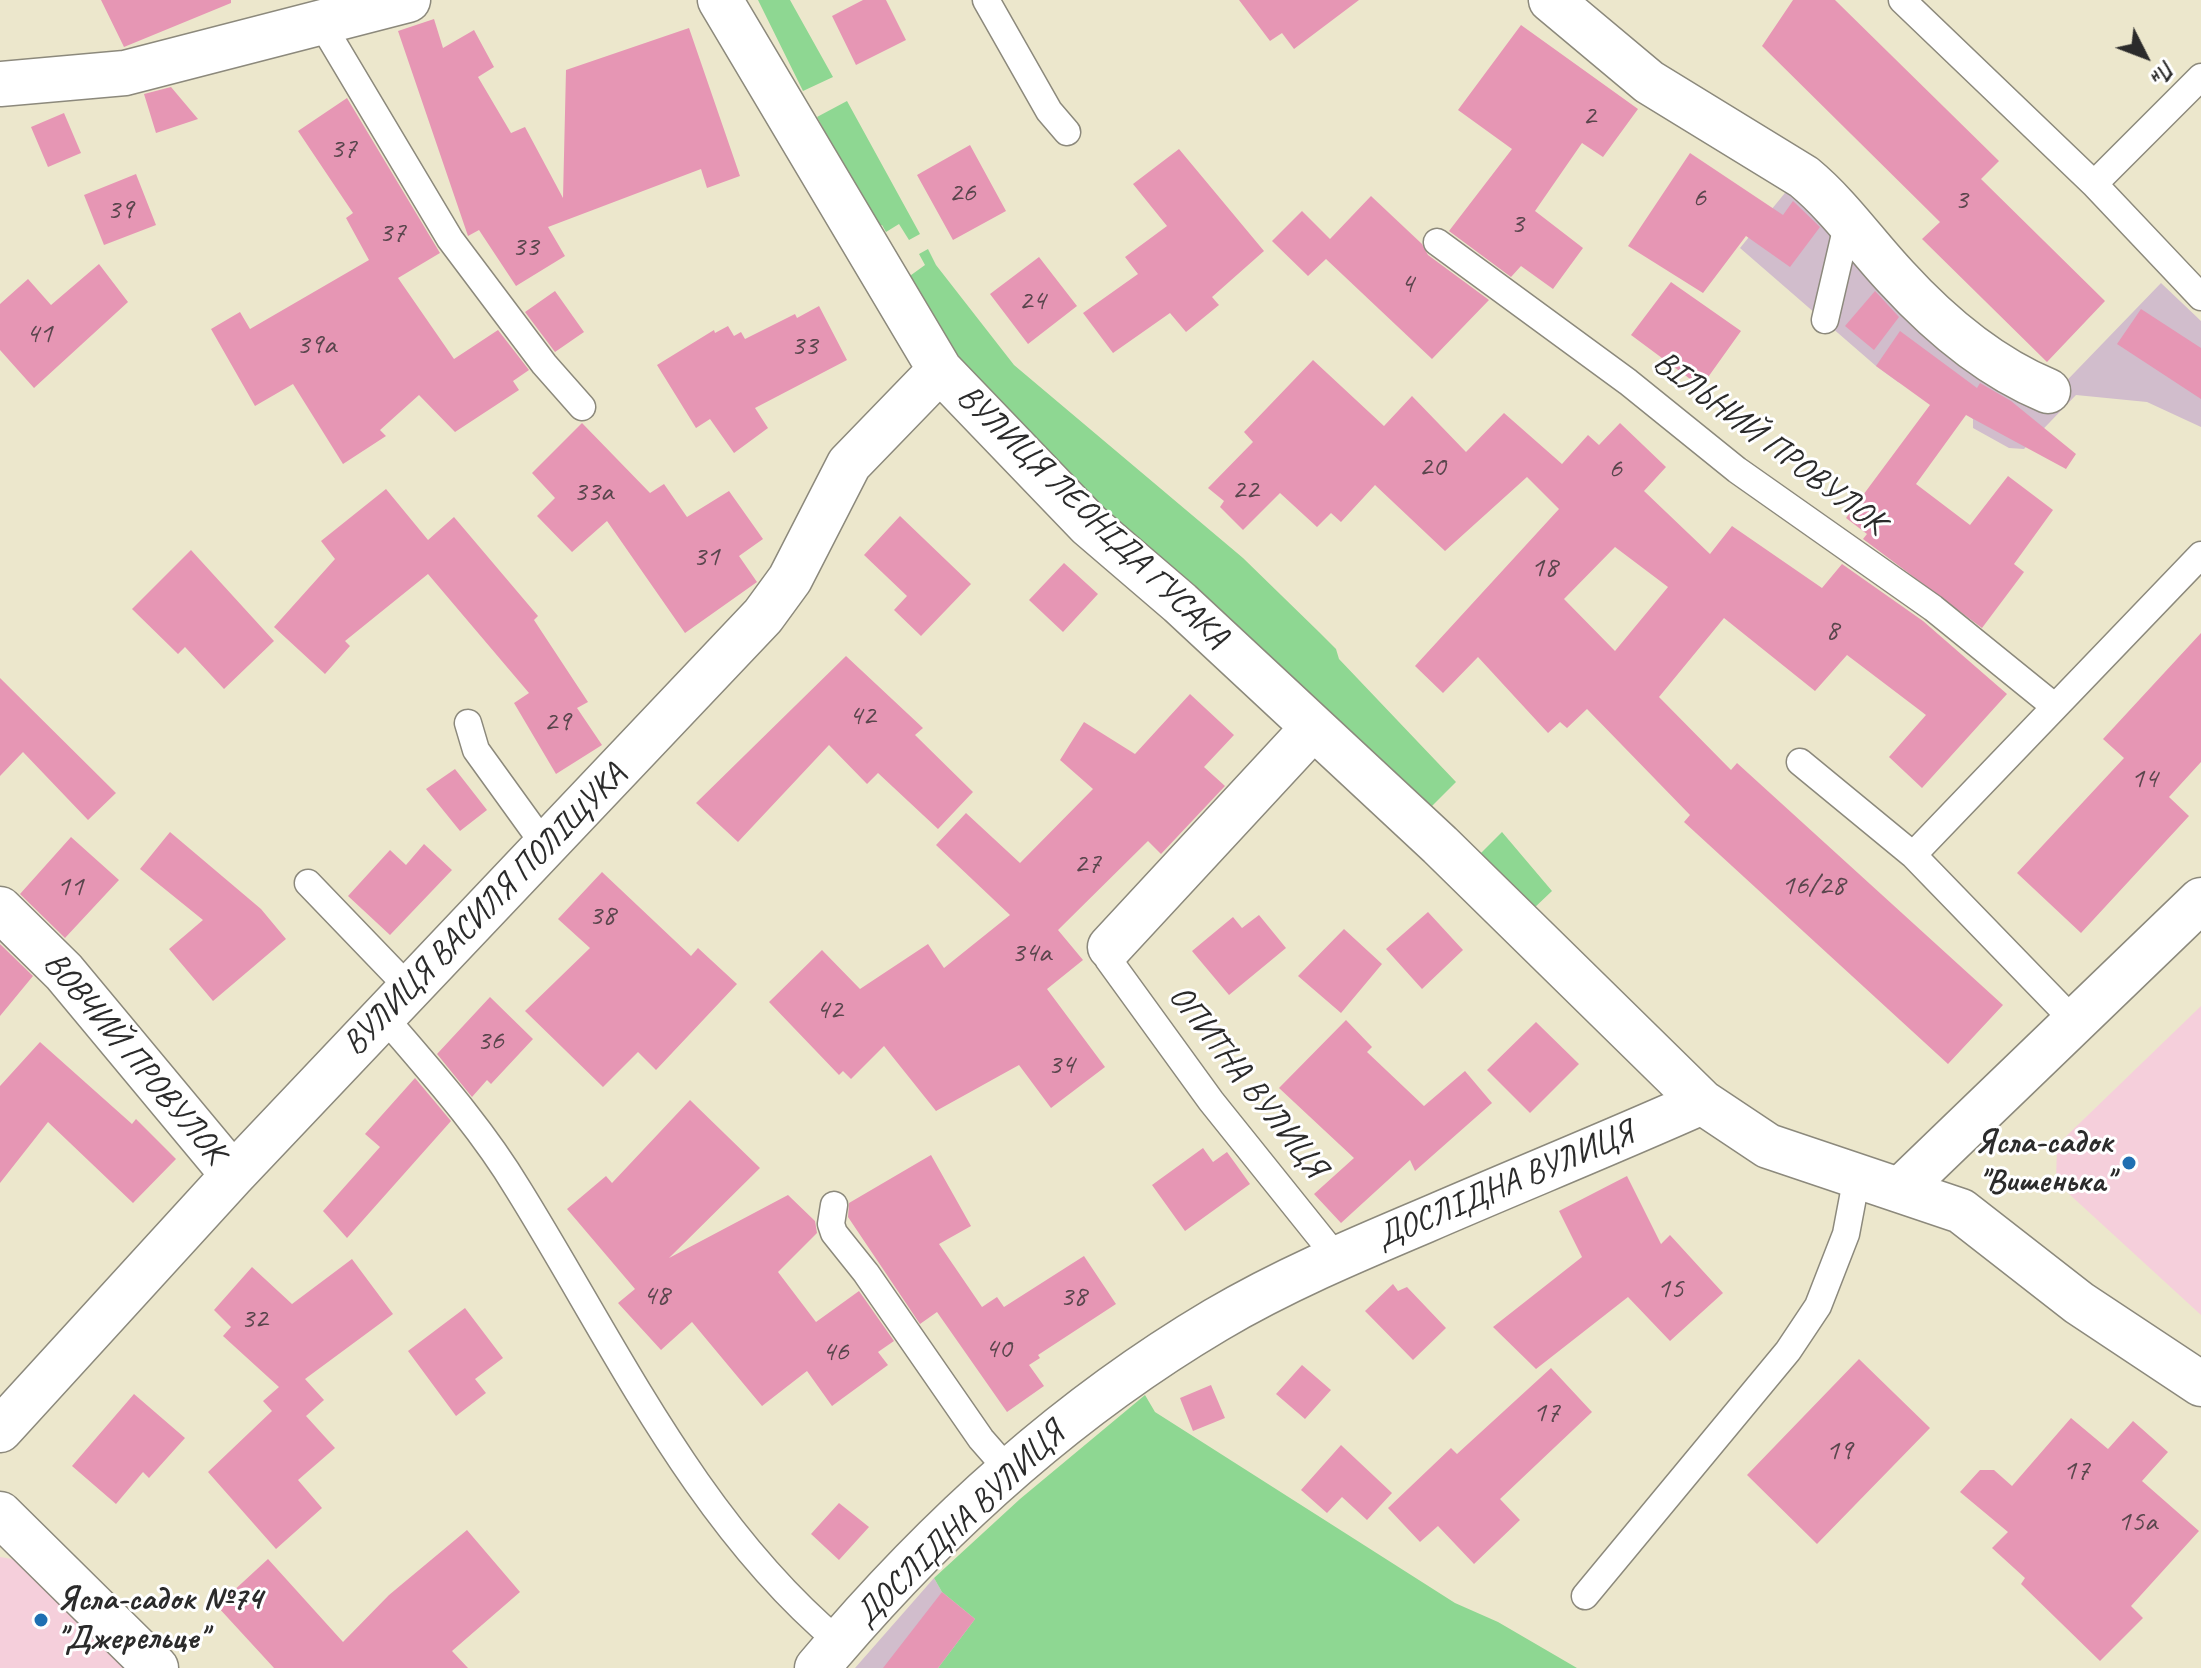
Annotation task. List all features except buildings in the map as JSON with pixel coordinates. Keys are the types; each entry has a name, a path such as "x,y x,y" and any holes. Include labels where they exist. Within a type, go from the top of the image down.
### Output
{"street":[{"path":"0,84 125,73 408,0"},
{"name":"ВУЛИЦЯ ЛЕОНІДА ГУСАКА","path":"720,0 733,27 940,370 1089,525 1180,603 1440,845 1702,1102"},
{"path":"1551,0 1649,82 1804,177 1848,221 1898,279 1953,329 2012,376 2048,391"},
{"name":"ВУЛИЦЯ ВАСИЛЯ ПОЛІЩУКА","path":"0,1430 233,1175 778,598 849,464 940,370"},
{"path":"1110,947 1312,729"},
{"path":"1900,1190 2201,900"},
{"name":"ВОВЧИЙ ПРОВУЛОК","path":"0,909 64,972 233,1175"},
{"path":"1702,1102 1768,1146 1961,1211 2079,1303 2201,1384"},
{"name":"ДОСЛІДНА ВУЛИЦЯ","path":"828,1655 916,1561 1009,1471 1111,1388 1217,1319 1337,1258 1702,1102"},
{"path":"0,1514 156,1668"}],"lane":[{"path":"986,0 1049,111 1067,132"},
{"path":"1902,0 2094,184 2201,297"},
{"path":"320,21 450,239 544,364 582,407"},
{"path":"2094,184 2201,77"},
{"path":"1825,320 1848,221"},
{"name":"ВІЛЬНИЙ ПРОВУЛОК","path":"1437,242 1628,382 1737,470 1933,608 2054,706"},
{"path":"1913,855 2201,555"},
{"path":"468,723 476,750 546,847"},
{"path":"1800,762 1913,855 2074,1021"},
{"path":"308,883 397,1003 450,1093 517,1187 644,1400 725,1520 787,1596 828,1655"},
{"name":"ОПИТНА ВУЛИЦЯ","path":"1110,947 1108,959 1176,1053 1337,1258"},
{"path":"1585,1596 1770,1374 1810,1317 1846,1234 1857,1176"},
{"path":"834,1205 831,1224 834,1233 866,1273 981,1439 1009,1471"}],"shaded area":[{"path":"1789,188 2048,400 2161,283 2201,321 2201,427 2147,402 2076,395 2024,449 2009,448 1973,428 1973,419 1963,412 1898,382 1876,366 1740,248"},
{"name":"Ясла-садок \"Вишенька\"","path":"2201,1006 2201,1315 2056,1182 2057,1145"},
{"name":"Ясла-садок №74 \"Джерельце\"","path":"0,1557 12,1559 34,1572 132,1668 0,1668"},
{"path":"934,1578 942,1592 975,1619 938,1668 855,1668"}],"green space":[{"path":"758,0 790,0 833,77 803,91"},
{"path":"847,101 920,234 909,240 899,224 886,232 882,225 877,227 817,117"},
{"path":"928,249 936,265 1014,365 1243,558 1336,649 1339,659 1456,782 1430,808 1094,507 963,363 907,278 925,265 919,254"},
{"path":"1502,832 1552,891 1532,910 1478,856"},
{"path":"1145,1395 1155,1412 1455,1603 1498,1622 1577,1668 938,1668 975,1619 942,1592 934,1578 1020,1499"}],"place":[{"name":"Ясла-садок \"Вишенька\"","path":"2129,1163"},
{"name":"Ясла-садок №74 \"Джерельце\"","path":"41,1620"}]}
